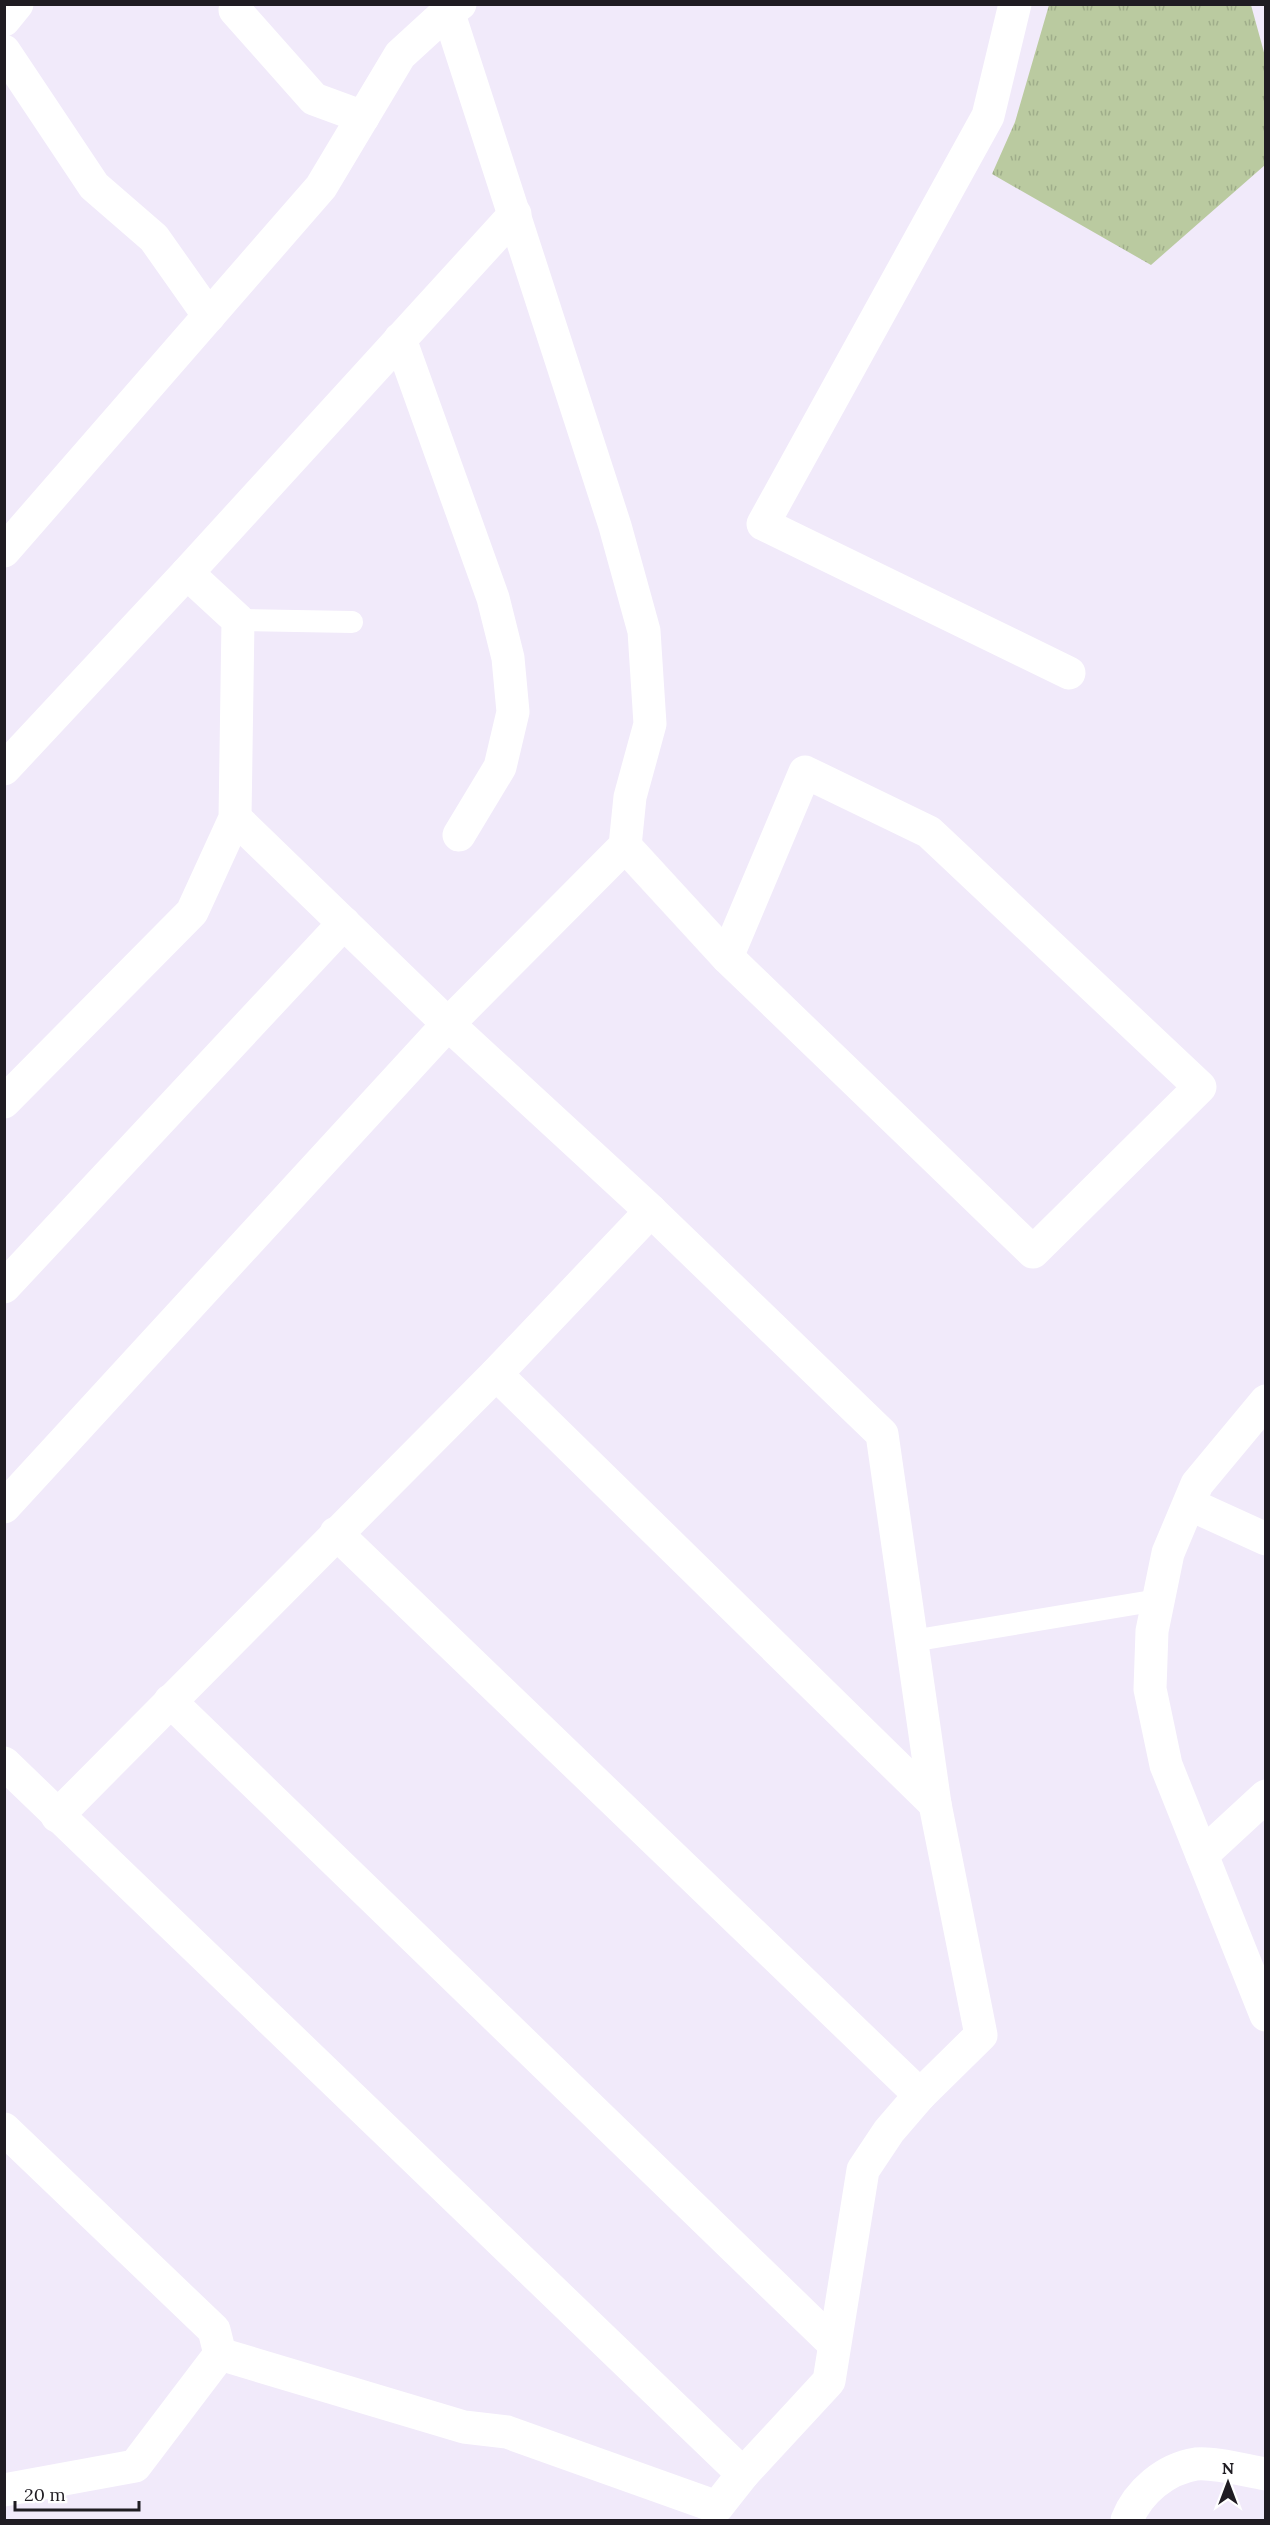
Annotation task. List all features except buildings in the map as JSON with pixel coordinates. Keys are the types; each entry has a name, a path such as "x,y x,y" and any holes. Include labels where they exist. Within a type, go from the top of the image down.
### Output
{"street":[{"path":"4,20 17,4"},
{"path":"1015,4 988,116 763,524 1069,673"},
{"path":"4,551 321,187 400,55 454,8 514,214 615,526 644,631 650,724 630,797 625,846 448,1024 4,1507"},
{"path":"235,10 314,99 363,117"},
{"path":"4,51 94,186 154,238 208,316"},
{"path":"4,769 187,573 514,214"},
{"path":"400,339 460,502 492,598 508,658 513,712 500,767 459,835"},
{"path":"4,1102 192,912 235,818 237,620 187,573"},
{"path":"625,846 727,957 1033,1252 1200,1087 930,832 805,772 727,957"},
{"path":"220,2354 464,2427 507,2432 717,2507 743,2474 829,2380 863,2170 889,2131 920,2095 981,2035 935,1804 882,1434 651,1211 448,1024 235,818"},
{"path":"4,1287 344,923"},
{"path":"57,1816 496,1374 651,1211"},
{"path":"496,1374 935,1804"},
{"path":"1266,1401 1197,1484 1168,1553 1152,1631 1150,1689 1166,1765 1266,2015"},
{"path":"1189,1504 1266,1539"},
{"path":"336,1533 920,2095"},
{"path":"170,1701 834,2344"},
{"path":"4,1763 743,2474"},
{"path":"1202,1855 1266,1796"},
{"path":"4,2129 214,2330 220,2354"},
{"path":"4,2490 135,2466 220,2354"},
{"path":"1127,2520 1133,2505 1164,2474 1197,2464 1266,2474"}],"lane":[{"path":"237,620 352,622"},
{"path":"912,1641 1158,1600"}],"green space":[{"path":"1049,5 1251,5 1265,56 1265,165 1151,265 992,174 1015,122"}]}
